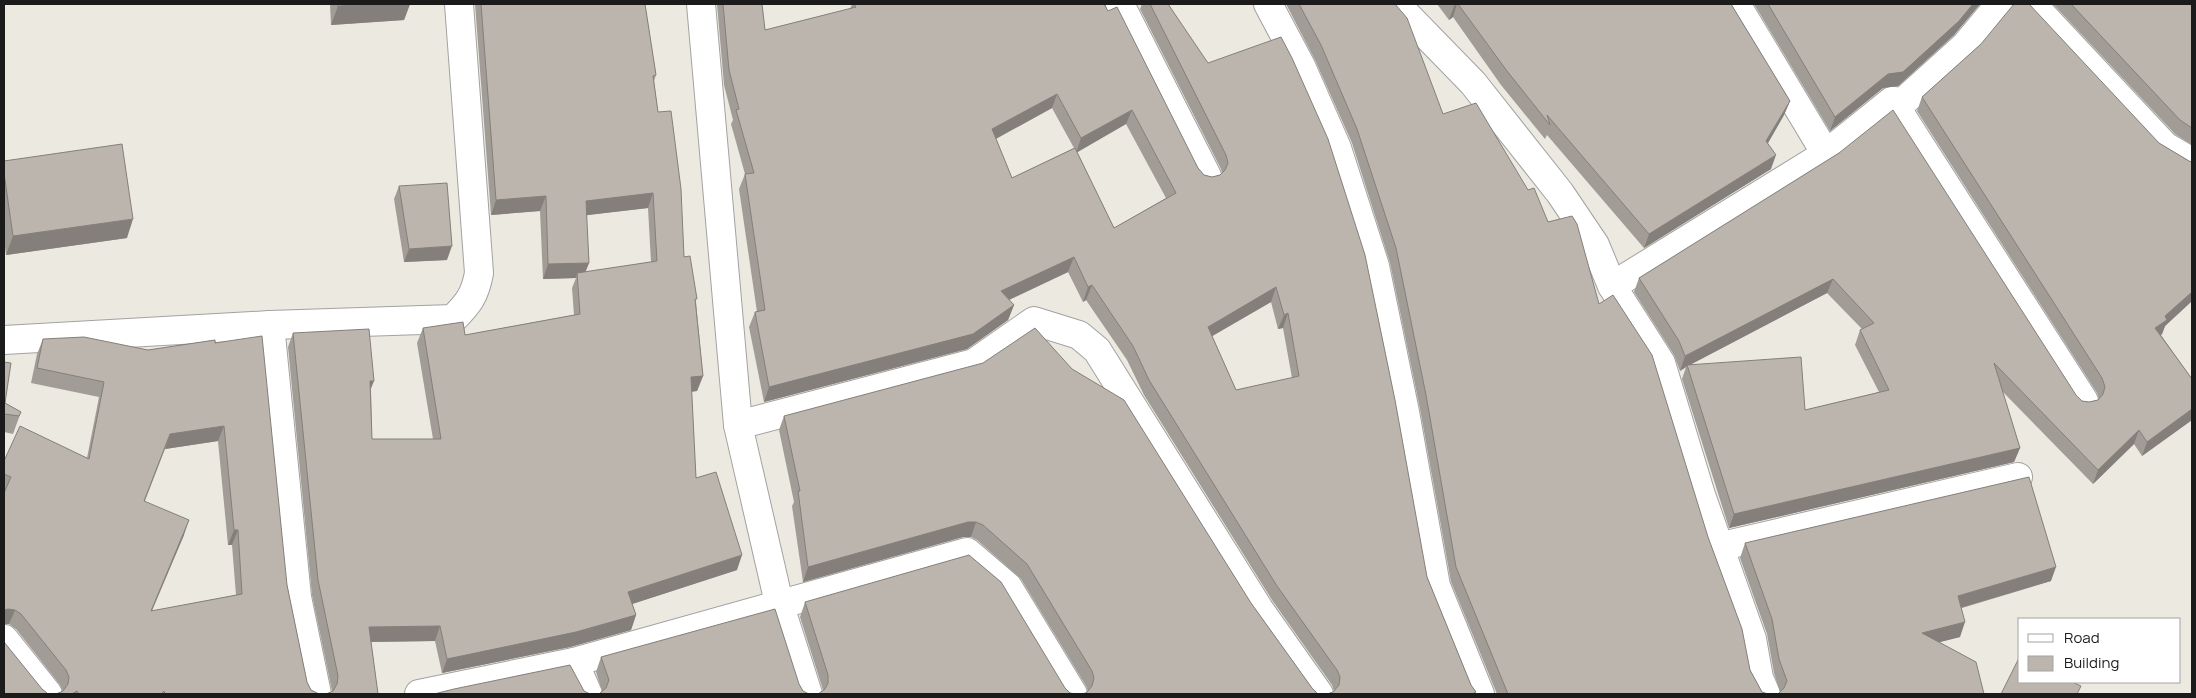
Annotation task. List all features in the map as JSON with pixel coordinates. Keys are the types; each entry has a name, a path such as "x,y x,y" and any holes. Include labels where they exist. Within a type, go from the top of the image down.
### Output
{"street":[{"path":"4,340 270,325 453,319 469,303 476,290 479,273 459,4"},
{"path":"701,4 738,426 779,603 808,694"},
{"path":"1120,4 1206,176"},
{"path":"1268,4 1301,66 1338,148 1375,266 1405,412 1436,586 1470,664 1480,694"},
{"path":"1396,4 1473,83 1560,193 1595,245 1612,286 1661,363 1718,546 1752,639 1759,678 1766,694"},
{"path":"1736,4 1826,154"},
{"path":"1612,286 1826,154 1892,101 1903,102 1965,46 2000,4"},
{"path":"2032,4 2165,146 2192,162"},
{"path":"1892,101 2084,401"},
{"path":"738,426 974,363 1034,322 1079,334 1097,350 1259,609 1319,694"},
{"path":"270,325 297,597 317,694"},
{"path":"1718,546 2018,477"},
{"path":"419,694 574,662 779,603 967,552 1008,587 1073,694"},
{"path":"4,639 48,694"},
{"path":"574,662 588,694"}],"building":[{"path":"338,4 377,4 338,6"},
{"path":"481,4 645,4 656,75 653,76 658,112 671,111 681,189 684,257 690,256 697,299 695,299 703,376 691,377 696,478 716,472 742,555 628,592 636,615 576,632 447,659 440,626 369,627 378,694 326,694 333,691 337,684 338,676 318,580 293,333 369,329 374,381 370,381 372,439 441,439 423,328 463,322 465,335 580,314 577,273 657,261 653,193 586,201 589,263 548,264 546,196 496,200"},
{"path":"723,4 762,4 765,30 856,7 854,4 1104,4 1108,11 1117,7 1198,168 1204,175 1212,177 1220,175 1225,170 1228,163 1226,155 1150,4 1168,4 1208,63 1281,37 1328,139 1365,255 1395,400 1427,577 1471,685 1476,692 1472,694 1327,694 1333,692 1339,685 1340,677 1337,670 1277,586 1149,380 1133,346 1092,285 1088,287 1074,257 1001,291 1014,305 973,334 769,387 755,312 765,310 745,174 754,173 736,110 739,109 729,70","holes":["1057,94 1081,138 1132,110 1176,193 1114,228 1075,148 1012,178 992,129","1276,287 1284,315 1288,313 1299,376 1236,390 1208,327"]},
{"path":"1299,4 1395,4 1407,18 1443,114 1476,103 1528,190 1534,188 1548,222 1572,216 1577,224 1599,304 1613,295 1652,355 1708,537 1742,629 1750,670 1762,692 1768,694 1508,694 1456,567 1426,395 1396,248 1357,129 1321,45"},
{"path":"1458,4 1731,4 1790,101 1766,141 1776,155 1649,234 1547,115 1550,125 1507,71"},
{"path":"1768,4 1973,4 1959,21 1903,72 1888,74 1835,117"},
{"path":"2014,4 2029,4 2159,143 2192,162 2192,292 2165,316 2167,320 2155,328 2192,379 2192,409 2147,442 2139,430 2098,470 1994,363 2020,448 1734,514 1687,365 1801,357 1805,410 1889,390 1860,330 1874,323 1833,279 1685,356 1679,341 1639,278 1839,153 1893,110 2076,395 2082,401 2089,402 2098,400 2103,394 2105,387 2102,378 1922,97 1981,44"},
{"path":"2071,4 2192,4 2192,128 2180,120"},
{"path":"122,144 133,219 13,236 4,161"},
{"path":"447,183 452,246 409,249 399,186"},
{"path":"1035,328 1072,369 1124,400 1251,603 1318,694 1080,694 1086,693 1092,686 1094,678 1092,671 1027,564 983,525 976,522 968,522 808,567 798,491 800,491 784,416 983,363"},
{"path":"262,336 287,585 307,682 311,690 319,694 165,694 164,691 161,694 79,694 77,691 72,694 56,694 63,691 68,684 69,677 66,670 21,614 15,610 4,610 4,493 11,477 4,474 4,461 20,426 89,459 104,382 37,368 43,339 84,337 148,350 215,340 215,343","holes":["224,426 234,530 238,530 242,594 151,611 189,520 144,501 170,434"]},
{"path":"4,362 11,363 5,403 21,412 19,416 4,414"},
{"path":"2029,477 2056,567 1958,596 1965,622 1922,633 1976,662 1984,694 1778,694 1784,688 1787,681 1779,659 1772,619 1745,543"},
{"path":"969,555 1001,582 1065,688 1070,693 1076,694 818,694 825,689 828,683 828,675 805,602"},
{"path":"775,609 799,684 803,691 809,694 599,694 606,688 609,680 601,657"},
{"path":"4,642 42,689 48,694 4,694"},
{"path":"2018,660 2018,683 2074,683 2081,686 2077,694 2001,694"},
{"path":"570,665 584,691 590,694 434,694 454,689"}]}
